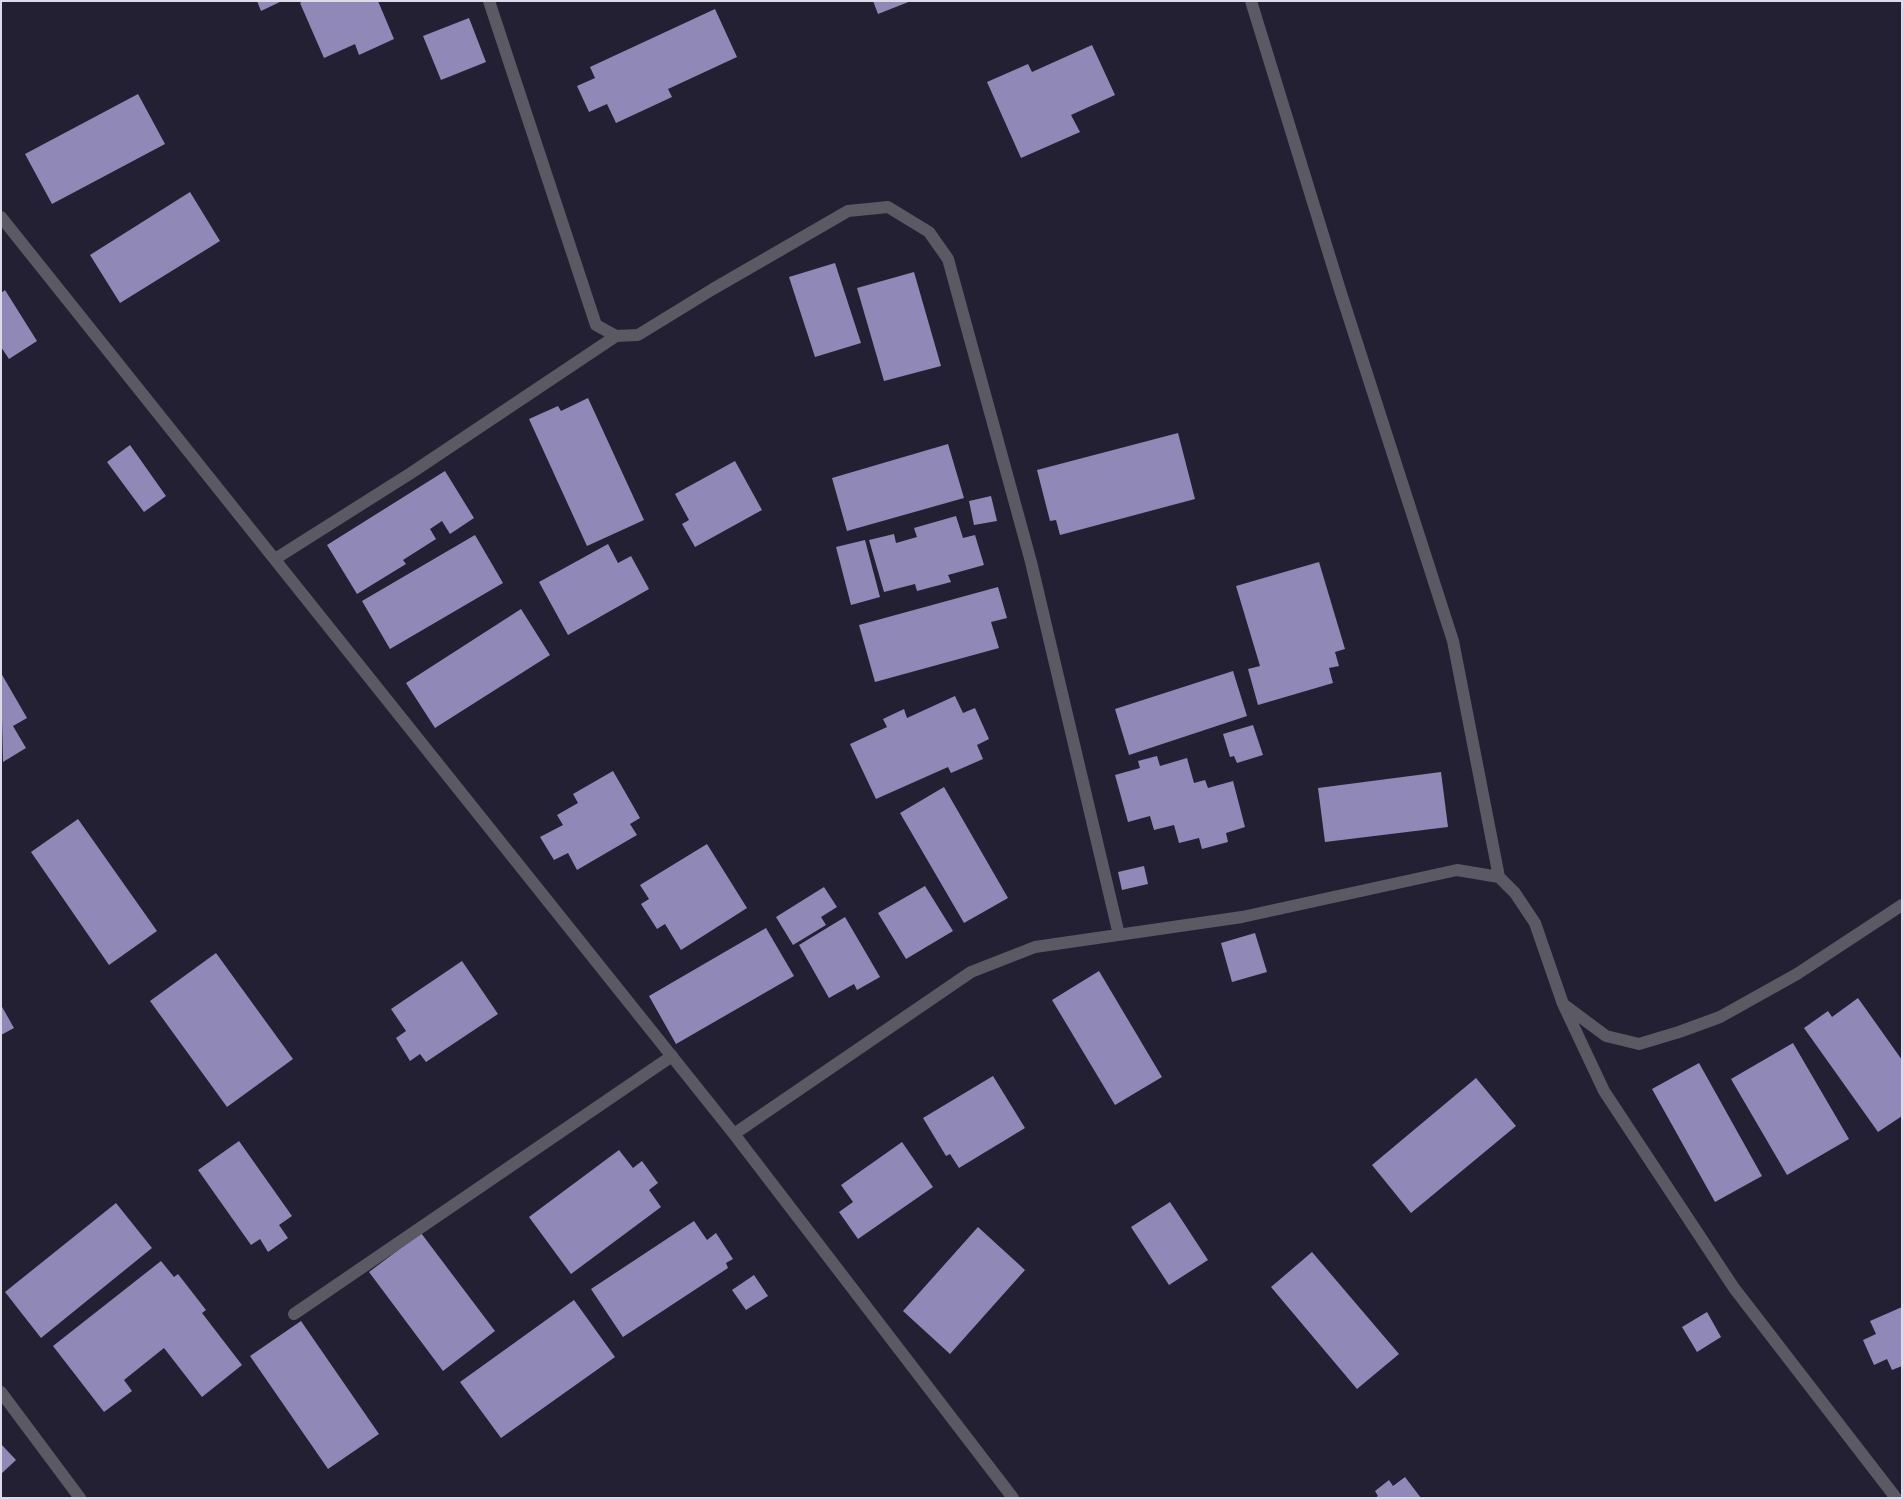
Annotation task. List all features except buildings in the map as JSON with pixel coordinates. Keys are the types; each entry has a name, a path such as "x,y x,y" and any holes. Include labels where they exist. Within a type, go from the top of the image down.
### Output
{"street":[{"path":"489,1 596,325 616,336"},
{"path":"1251,1 1340,290 1453,641 1499,877 1515,893 1534,923 1563,1004 1604,1091 1734,1288 1896,1498"},
{"path":"275,559 411,473 616,336 638,335 848,211 888,207 929,232 948,259 1031,562 1119,935"},
{"path":"1,217 734,1134 1014,1498"},
{"path":"734,1134 971,972 1035,947 1242,917 1457,870 1499,877"},
{"path":"1563,1004 1606,1036 1639,1044 1671,1035 1720,1017 1798,974 1902,905"},
{"path":"294,1314 672,1056"},
{"path":"1,1392 80,1498"}]}
